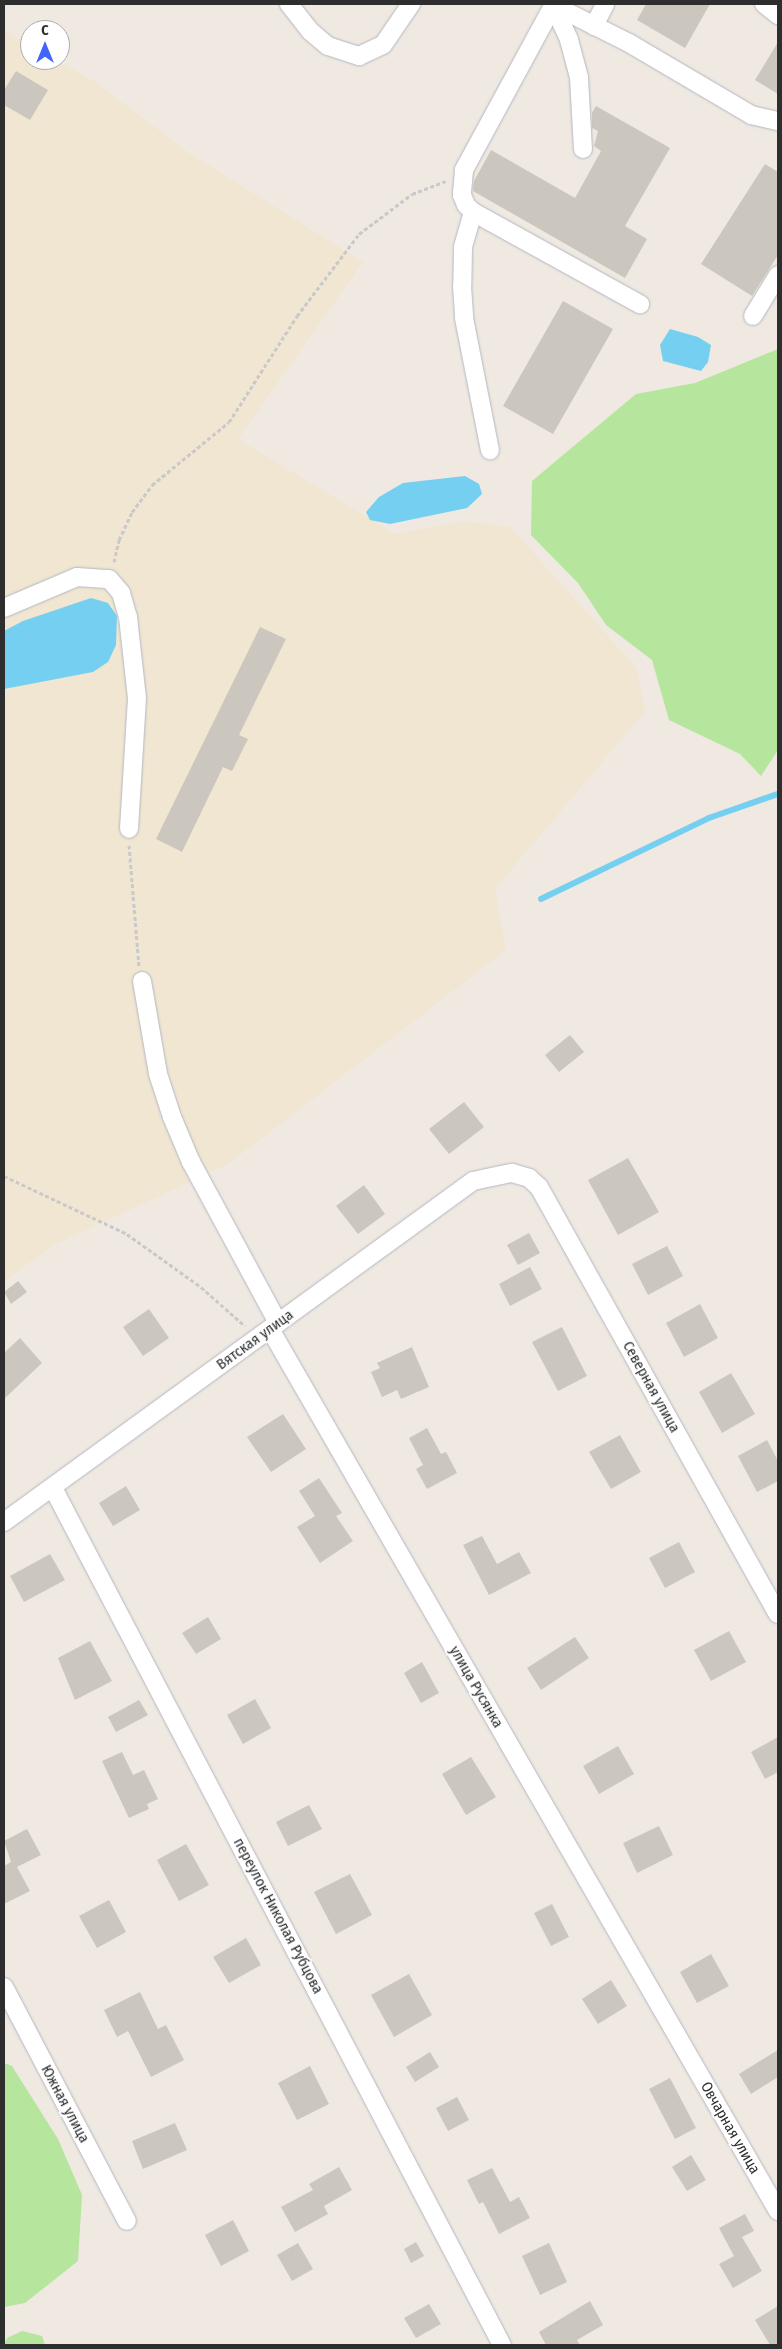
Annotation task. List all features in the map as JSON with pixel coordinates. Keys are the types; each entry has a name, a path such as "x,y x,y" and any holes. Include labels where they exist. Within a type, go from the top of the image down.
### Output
{"street":[{"path":"289,4 310,31 328,46 359,56 383,45 412,4"},
{"path":"553,4 751,115 778,121"},
{"path":"553,4 569,40 579,78 583,148"},
{"path":"553,4 464,170 462,195 466,205 474,212 640,304"},
{"path":"594,26 605,4"},
{"path":"764,4 778,15"},
{"path":"474,212 464,247 462,294 490,450"},
{"path":"753,316 778,275"},
{"path":"4,608 77,577 109,579 121,593 136,670 129,829"},
{"name":"улица Русянка","path":"142,981 158,1074 172,1117 269,1330 682,2045"},
{"name":"Вятская улица","path":"4,1522 473,1181 512,1173"},
{"name":"Северная улица","path":"512,1173 529,1178 538,1187 778,1614"},
{"name":"переулок Николая Рубцова","path":"53,1488 502,2345"},
{"name":"Южная улица","path":"4,1987 127,2221"},
{"name":"Овчарная улица","path":"682,2045 778,2211"}],"path":[{"path":"109,579 120,540 132,512 152,485 229,422 296,316 358,234 412,194 464,170"},
{"path":"129,829 131,889 142,981"},
{"path":"4,1176 128,1234 200,1286 269,1330"}],"shaded area":[{"path":"4,30 20,39 20,70 70,70 70,68 94,81 189,153 363,262 238,439 395,534 463,521 510,527 636,667 645,711 495,889 506,950 228,1164 54,1245 4,1281"}],"green space":[{"path":"778,349 778,750 761,776 740,754 669,720 652,660 606,625 578,583 531,535 532,481 636,394 695,383"},
{"path":"4,2063 12,2066 58,2139 82,2195 78,2261 25,2303 4,2307"},
{"path":"22,2331 42,2336 45,2345 4,2345 7,2338"}],"water":[{"path":"670,329 698,337 711,345 708,362 701,371 663,361 660,345"},
{"path":"465,476 479,484 482,494 467,508 390,524 370,520 366,512 379,497 403,483"},
{"path":"91,598 108,603 117,616 116,645 108,662 93,672 4,689 4,631 23,621"}],"building":[{"path":"646,4 710,4 685,48 637,20"},
{"path":"778,42 778,94 755,80"},
{"path":"16,71 48,90 30,120 4,105 4,90"},
{"path":"596,106 670,148 625,226 647,239 625,278 473,191 474,181 491,150 575,198 601,151 594,146 598,131 592,128 592,113"},
{"path":"765,164 778,172 778,255 752,296 701,264"},
{"path":"563,301 613,329 553,434 503,406"},
{"path":"260,627 286,639 239,735 248,739 232,771 223,767 182,852 156,839"},
{"path":"570,1035 584,1052 559,1072 545,1055"},
{"path":"464,1102 484,1127 449,1154 429,1129"},
{"path":"628,1158 659,1212 618,1235 588,1180"},
{"path":"364,1185 385,1214 358,1234 336,1206"},
{"path":"529,1233 540,1253 518,1265 507,1245"},
{"path":"667,1246 683,1276 648,1295 632,1264"},
{"path":"530,1267 542,1289 510,1306 499,1284"},
{"path":"18,1281 27,1292 11,1304 4,1292"},
{"path":"700,1304 718,1338 684,1357 666,1323"},
{"path":"149,1309 169,1338 143,1356 123,1327"},
{"path":"562,1327 587,1376 558,1391 532,1342"},
{"path":"20,1338 42,1363 4,1399 4,1353"},
{"path":"412,1347 429,1387 401,1399 397,1390 382,1397 371,1372 380,1368 377,1363"},
{"path":"731,1373 755,1414 722,1433 699,1392"},
{"path":"283,1414 306,1449 271,1472 247,1437"},
{"path":"427,1428 441,1454 446,1452 457,1473 427,1489 416,1469 423,1465 409,1438"},
{"path":"620,1435 641,1472 611,1489 589,1452"},
{"path":"767,1440 778,1461 778,1481 757,1492 738,1456"},
{"path":"319,1478 342,1513 336,1516 353,1541 320,1563 297,1527 315,1516 299,1491"},
{"path":"126,1486 140,1510 113,1526 99,1503"},
{"path":"482,1536 497,1564 519,1552 531,1573 489,1595 463,1545"},
{"path":"679,1542 695,1572 665,1588 649,1558"},
{"path":"50,1554 65,1580 24,1602 10,1576"},
{"path":"208,1617 221,1639 196,1654 182,1633"},
{"path":"729,1631 746,1662 711,1681 694,1650"},
{"path":"575,1637 589,1658 541,1690 527,1668"},
{"path":"90,1641 112,1681 75,1700 58,1658"},
{"path":"422,1662 439,1693 421,1703 404,1673"},
{"path":"255,1699 271,1728 243,1744 227,1715"},
{"path":"139,1700 148,1715 116,1732 108,1717"},
{"path":"778,1737 778,1772 765,1779 751,1752"},
{"path":"618,1746 634,1774 599,1794 583,1766"},
{"path":"122,1752 133,1775 144,1770 158,1799 147,1804 149,1809 129,1818 102,1761"},
{"path":"471,1757 496,1797 466,1815 442,1774"},
{"path":"309,1805 322,1829 288,1846 276,1822"},
{"path":"659,1826 673,1855 637,1873 623,1843"},
{"path":"27,1829 41,1855 17,1867 30,1891 4,1904 4,1866 11,1862 4,1841"},
{"path":"186,1844 209,1885 179,1901 157,1860"},
{"path":"350,1874 372,1915 336,1934 314,1892"},
{"path":"109,1900 126,1932 97,1948 79,1916"},
{"path":"552,1904 569,1937 551,1946 534,1913"},
{"path":"246,1938 261,1965 229,1983 213,1957"},
{"path":"711,1954 729,1986 697,2003 680,1972"},
{"path":"409,1974 432,2015 394,2037 371,1995"},
{"path":"611,1980 627,2006 598,2024 582,1999"},
{"path":"140,1992 158,2029 166,2025 184,2060 151,2077 128,2031 117,2037 104,2010"},
{"path":"778,2050 778,2077 751,2094 739,2074"},
{"path":"430,2052 439,2067 415,2082 406,2067"},
{"path":"310,2066 329,2104 297,2120 278,2083"},
{"path":"670,2078 696,2128 675,2139 649,2089"},
{"path":"457,2097 469,2120 448,2131 436,2108"},
{"path":"175,2123 187,2150 143,2169 132,2141"},
{"path":"691,2155 706,2180 687,2191 672,2167"},
{"path":"339,2167 352,2190 324,2206 328,2214 295,2232 281,2207 313,2190 309,2184"},
{"path":"492,2168 510,2202 519,2197 530,2218 499,2234 483,2202 479,2204 467,2180"},
{"path":"745,2214 754,2231 742,2237 762,2271 733,2288 719,2264 734,2256 719,2228"},
{"path":"233,2220 249,2251 221,2266 205,2235"},
{"path":"416,2242 424,2256 411,2263 404,2249"},
{"path":"298,2243 313,2269 292,2281 277,2255"},
{"path":"549,2243 567,2282 540,2295 522,2256"},
{"path":"590,2301 603,2325 577,2340 580,2345 546,2345 539,2332"},
{"path":"429,2304 441,2324 416,2338 404,2318"},
{"path":"778,2306 778,2345 770,2345 755,2320"}],"waterway":[{"path":"541,899 709,818 778,794"}]}
